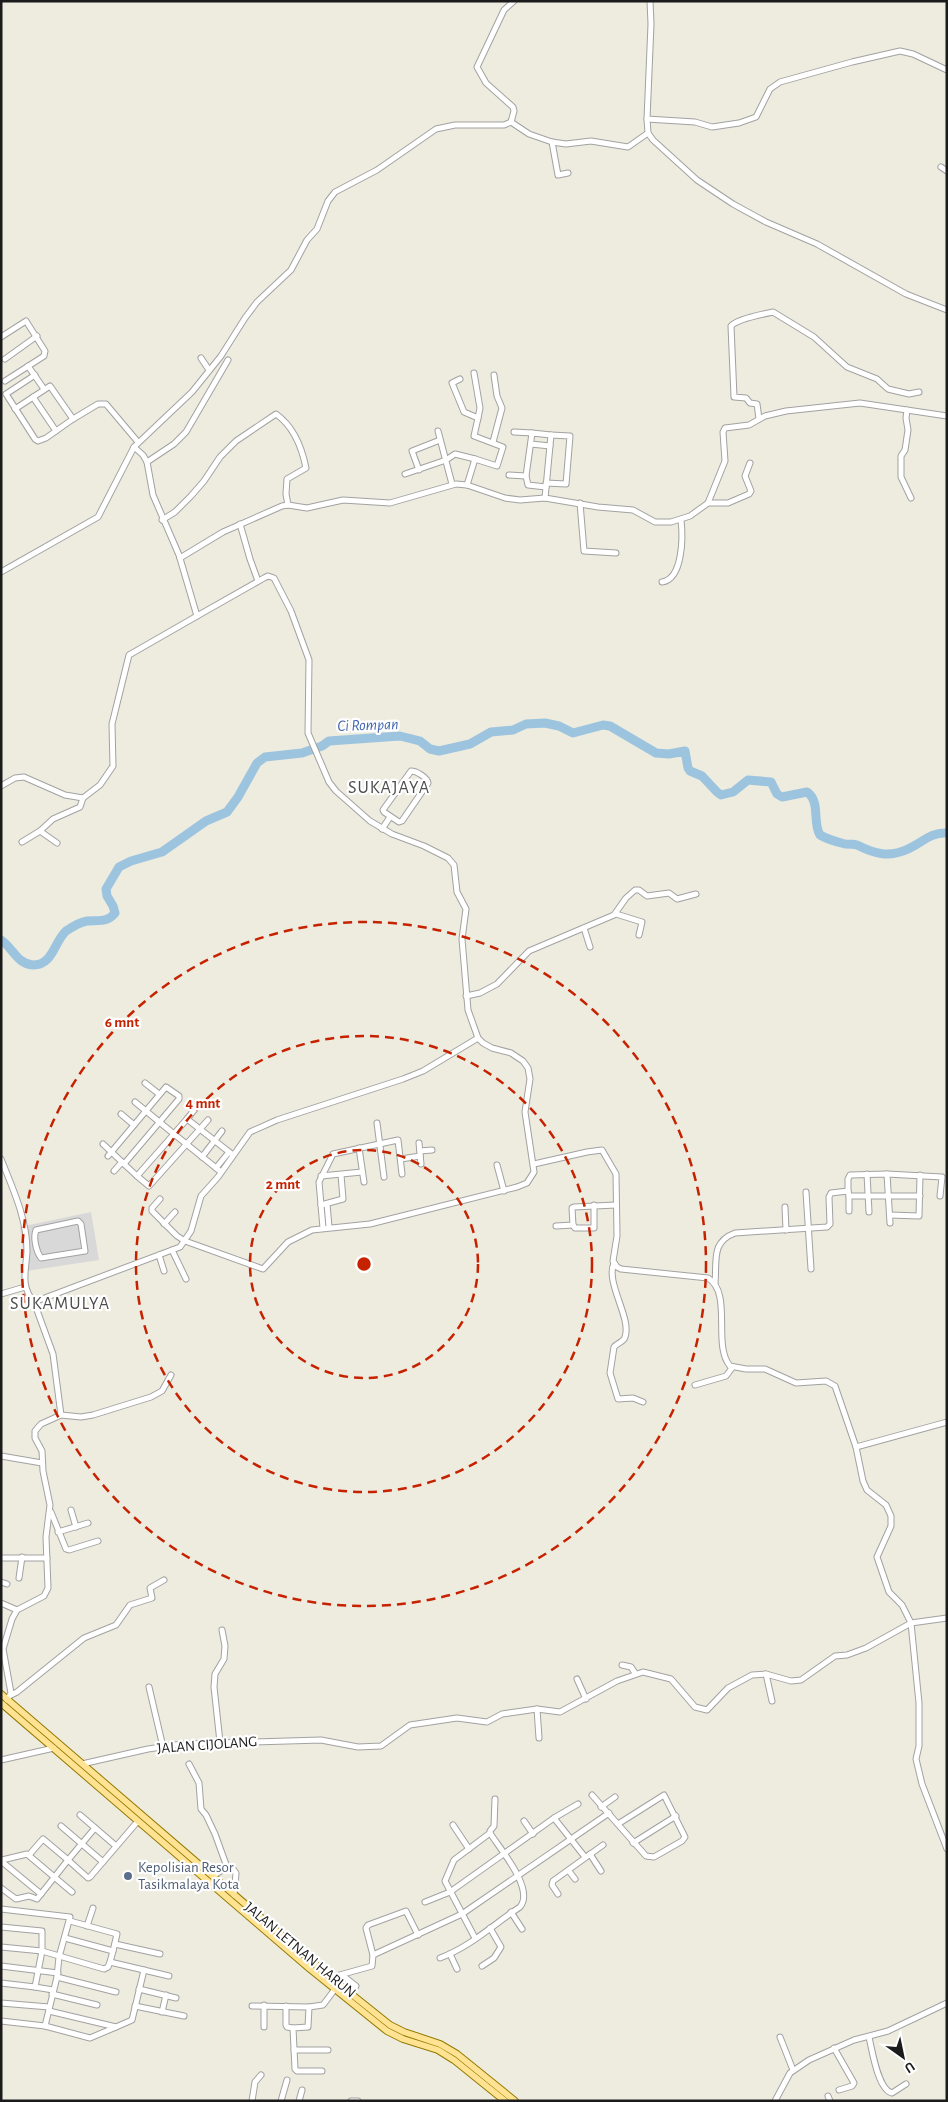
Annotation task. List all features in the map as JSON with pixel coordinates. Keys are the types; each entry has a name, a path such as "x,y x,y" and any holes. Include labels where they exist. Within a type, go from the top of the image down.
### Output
{"main road":[{"name":"JALAN LETNAN HARUN","path":"1,1694 54,1748 213,1876 236,1899"},
{"name":"JALAN LETNAN HARUN","path":"37,1729 82,1764 138,1821 236,1899 328,1979 352,1994 390,2025 404,2032 440,2044 457,2054 515,2101"},
{"name":"JALAN LETNAN HARUN","path":"328,1979 335,1989 387,2031 403,2039 438,2050 454,2060 505,2101"}],"street":[{"path":"511,122 514,111 513,107 486,83 477,67 504,10 514,1"},
{"path":"650,1 648,133 665,152 697,180 733,204 766,222 817,244 906,294 946,308"},
{"path":"647,119 695,122 712,127 740,123 756,117 770,90 780,82 900,51 913,54 947,70"},
{"path":"1,572 98,517 134,447 192,392 221,356 245,318 296,263 307,240 317,229 328,200 335,192 377,170 436,129 455,125 504,124 511,122 529,134 552,142 566,144 591,141 625,148 634,144 648,133"},
{"path":"552,142 558,175 568,173"},
{"path":"759,419 757,404 750,403 746,398 734,397 731,326 743,319 773,312 814,337 847,367 878,379 888,389 909,394 919,392"},
{"path":"1,337 26,321 45,348 45,353 5,382"},
{"path":"5,359 37,336"},
{"path":"201,358 209,370"},
{"path":"147,462 174,444 186,432 228,360"},
{"path":"28,366 44,389"},
{"path":"405,474 446,460 454,454 498,466 503,446 474,436 480,408 474,373"},
{"path":"35,375 6,394 37,441 46,438 73,418 98,404 106,404 138,442"},
{"path":"493,442 502,408 494,375"},
{"path":"460,379 452,383 464,412 478,418"},
{"path":"15,409 48,386 52,388 73,418"},
{"path":"33,397 56,431"},
{"path":"708,503 725,461 724,430 726,428 750,425 765,416 786,411 860,403 947,416"},
{"path":"908,410 906,418 908,428 905,450 901,456 901,474 911,498"},
{"path":"162,520 175,512 191,496 220,457 236,441 276,414 297,440 306,468 287,479 286,494 288,505"},
{"path":"438,431 452,484"},
{"path":"514,432 532,433 568,436 571,439 566,484 528,485 526,476 532,433"},
{"path":"545,498 551,435"},
{"path":"419,470 412,451 440,440"},
{"path":"531,444 550,446"},
{"path":"134,447 147,462 153,496 180,558 197,616"},
{"path":"467,485 476,459"},
{"path":"180,558 240,524 282,506 307,508 343,500 390,504 452,484 467,485 505,498 520,500 545,498 598,507 635,510 658,522 681,520 708,503 728,503 750,493 745,476 750,463"},
{"path":"509,474 526,476"},
{"path":"580,503 584,551 587,553 616,553"},
{"path":"662,582 671,579 676,573 683,535 681,520"},
{"path":"240,524 258,581"},
{"path":"22,842 40,831 54,819 80,806 83,798 100,785 112,768 114,756 112,724 129,655 268,576 276,580 292,611 304,644 308,660 308,733 332,787 357,811 382,828 448,858 454,865 457,890 466,911 462,934 466,996 468,1010 478,1038 488,1046 511,1053 523,1061 528,1068 530,1079 525,1112 534,1172 527,1183 504,1191 370,1224 312,1230 291,1240 263,1269 185,1241 164,1224 152,1210 160,1200"},
{"path":"411,771 427,780 427,785 402,820 399,822 390,817 383,810 411,771"},
{"path":"1,786 15,778 24,777 65,795 83,798"},
{"path":"382,828 390,817"},
{"path":"40,831 57,843"},
{"path":"466,996 480,993 497,984 529,951 616,914 626,898 636,890 647,896 669,893 677,899 696,894"},
{"path":"616,914 643,923 639,935"},
{"path":"584,928 590,946"},
{"path":"216,1168 256,1128 403,1079 423,1070 478,1038"},
{"path":"145,1083 159,1094"},
{"path":"110,1154 159,1094 168,1087 179,1097 160,1122 114,1171"},
{"path":"135,1102 221,1172"},
{"path":"137,1176 195,1109"},
{"path":"121,1114 134,1125"},
{"path":"187,1119 231,1153"},
{"path":"103,1144 110,1154 148,1185 151,1185 208,1120"},
{"path":"377,1123 378,1143 384,1177"},
{"path":"202,1157 222,1131"},
{"path":"326,1228 324,1204 319,1184 321,1176 333,1154 398,1140 402,1174"},
{"path":"419,1142 421,1164"},
{"path":"359,1148 364,1182"},
{"path":"401,1158 432,1150"},
{"path":"534,1164 602,1150 616,1174 617,1236 611,1274 624,1318 626,1335 614,1347 610,1373 618,1399 633,1398 643,1402"},
{"path":"34,1302 180,1247 191,1231 201,1196 221,1172 231,1153"},
{"path":"1,1160 25,1224 27,1251 25,1287 34,1302 53,1354 61,1415"},
{"path":"497,1165 504,1191"},
{"path":"321,1176 362,1172"},
{"path":"867,1174 869,1212"},
{"path":"887,1174 890,1223"},
{"path":"849,1211 849,1176 887,1174 942,1177 940,1196"},
{"path":"324,1204 343,1200 341,1175"},
{"path":"890,1215 918,1216 920,1213 920,1175"},
{"path":"806,1192 811,1269"},
{"path":"920,1194 889,1193 869,1196 848,1193 830,1194 830,1225 735,1233 724,1238 718,1247 716,1283 722,1318 722,1350 728,1364 732,1368 765,1368 796,1383 826,1381 832,1383 839,1395 856,1447 863,1481 868,1490 886,1505 891,1516 891,1526 877,1557 889,1592 902,1605 911,1623 919,1703 919,1746 916,1760 922,1784 947,1849"},
{"path":"573,1225 573,1208 594,1205 616,1205"},
{"path":"556,1226 573,1225 576,1228 594,1228 594,1205"},
{"path":"785,1207 786,1230"},
{"path":"164,1224 175,1212"},
{"path":"27,1251 37,1252 42,1259 84,1252 80,1223 78,1221 36,1230 37,1252"},
{"path":"172,1250 186,1279"},
{"path":"159,1255 164,1271"},
{"path":"614,1263 621,1269 705,1277 716,1283"},
{"path":"1,1294 25,1287"},
{"path":"695,1385 726,1376 732,1368"},
{"path":"98,1541 70,1550 66,1549 51,1512 42,1463 42,1451 35,1436 36,1428 61,1415 81,1417 93,1415 151,1397 162,1391 171,1375"},
{"path":"856,1447 947,1422"},
{"path":"1,1456 42,1463"},
{"path":"71,1510 76,1527"},
{"path":"51,1512 46,1537 48,1588 46,1594 17,1610 3,1649 6,1699 84,1638 116,1625 129,1606 152,1598 150,1588 164,1580"},
{"path":"58,1532 88,1523"},
{"path":"19,1578 22,1557"},
{"path":"1,1558 47,1558"},
{"path":"1,1582 7,1584"},
{"path":"1,1603 17,1610"},
{"path":"622,1665 631,1667 635,1674 646,1672 669,1677 695,1707 704,1710 711,1708 725,1690 738,1681 757,1674 766,1674 785,1680 801,1680 835,1656 847,1655 866,1648 911,1623 947,1618"},
{"path":"220,1742 214,1687 215,1674 224,1659 225,1646 222,1630"},
{"name":"JALAN CIJOLANG","path":"82,1764 163,1747 220,1742 321,1740 358,1747 381,1746 410,1725 457,1718 487,1722 502,1714 537,1709 560,1712 635,1674"},
{"path":"766,1674 772,1701"},
{"path":"577,1678 586,1699"},
{"path":"149,1687 163,1747"},
{"path":"537,1709 539,1738"},
{"path":"1,1760 54,1748"},
{"path":"189,1764 199,1783 202,1809 215,1834 227,1868"},
{"path":"592,1795 644,1855 652,1858 682,1841 685,1834 666,1797 662,1795 618,1824"},
{"path":"601,1807 615,1797"},
{"path":"475,1938 445,1881 452,1862 490,1833 495,1824 495,1799"},
{"path":"424,1902 450,1892 554,1818 578,1804"},
{"path":"373,1955 462,1914 608,1813"},
{"path":"80,1815 116,1846"},
{"path":"633,1843 676,1816"},
{"path":"554,1818 601,1871"},
{"path":"29,1855 43,1839 88,1878 92,1876 138,1821"},
{"path":"524,1821 533,1834"},
{"path":"453,1825 469,1848"},
{"path":"61,1826 103,1862"},
{"path":"1,1888 16,1899 28,1896 36,1899 95,1828"},
{"path":"440,1958 468,1945 520,1906 524,1900 524,1892 518,1876 490,1833"},
{"path":"558,1894 552,1885 553,1882 603,1845"},
{"path":"2,1861 25,1854 29,1855 72,1892"},
{"path":"2,1861 41,1894"},
{"path":"213,1876 227,1868 232,1869 236,1873 236,1899"},
{"path":"568,1870 575,1879"},
{"path":"87,1926 93,1908"},
{"path":"1,1909 70,1917 45,2026"},
{"path":"328,1979 372,1966 373,1955 366,1928 368,1925 406,1910 418,1935"},
{"path":"511,1912 522,1929"},
{"path":"1,1947 42,1950 104,1969 108,1967 116,1944 117,1934 70,1921"},
{"path":"1,1927 41,1930 43,1933 42,1950 35,1987"},
{"path":"482,1966 494,1958 501,1948 490,1928"},
{"path":"65,1938 113,1951"},
{"path":"116,1944 160,1954"},
{"path":"450,1954 457,1969"},
{"path":"110,1962 169,1976"},
{"path":"1,1966 38,1970 116,1992"},
{"path":"1,2021 45,2026 92,2038 131,2022 144,1970"},
{"path":"342,1975 356,1986 352,1994"},
{"path":"1,1983 35,1987 97,2005"},
{"path":"139,1989 176,1998"},
{"path":"252,2006 309,2007 323,2005 335,1989"},
{"path":"162,2012 166,1995"},
{"path":"1,2003 49,2009 116,2028"},
{"path":"775,2101 790,2073 809,2060 854,2040 888,2031 947,2003"},
{"path":"264,2005 264,2027"},
{"path":"136,2006 184,2016"},
{"path":"286,2006 286,2025 293,2028 309,2026 309,2007"},
{"path":"293,2028 296,2070 322,2071"},
{"path":"780,2037 793,2070"},
{"path":"870,2037 882,2085 888,2092 892,2093 906,2084"},
{"path":"834,2048 854,2082 852,2086 839,2090"},
{"path":"294,2050 328,2050"},
{"path":"252,2101 255,2082 261,2075"},
{"path":"281,2101 287,2080"},
{"path":"299,2101 302,2090"},
{"path":"351,2101 358,2101"}],"shaded area":[{"path":"91,1212 99,1260 26,1271 20,1227"}],"waterway":[{"name":"Ci Rompan","path":"1,940 23,962 33,965 45,961 66,931 87,921 106,920 115,913 107,896 106,889 119,867 131,861 162,852 206,821 227,812 238,797 257,763 265,757 302,753 322,746 329,741 400,736 420,741 430,749 439,751 470,744 491,732 513,730 526,724 545,723 559,726 573,733 603,725 610,726 656,753 669,754 685,751 690,771 702,776 721,795 733,792 748,780 771,782 777,794 782,797 807,792 814,801 820,835 835,841 856,845 876,853 888,854 901,852 936,834 947,833"}],"place":[{"name":"Kepolisian Resor Tasikmalaya Kota","path":"128,1876"}],"district":[{"name":"SUKAJAYA","path":"389,788"},
{"name":"SUKAMULYA","path":"60,1304"}]}
